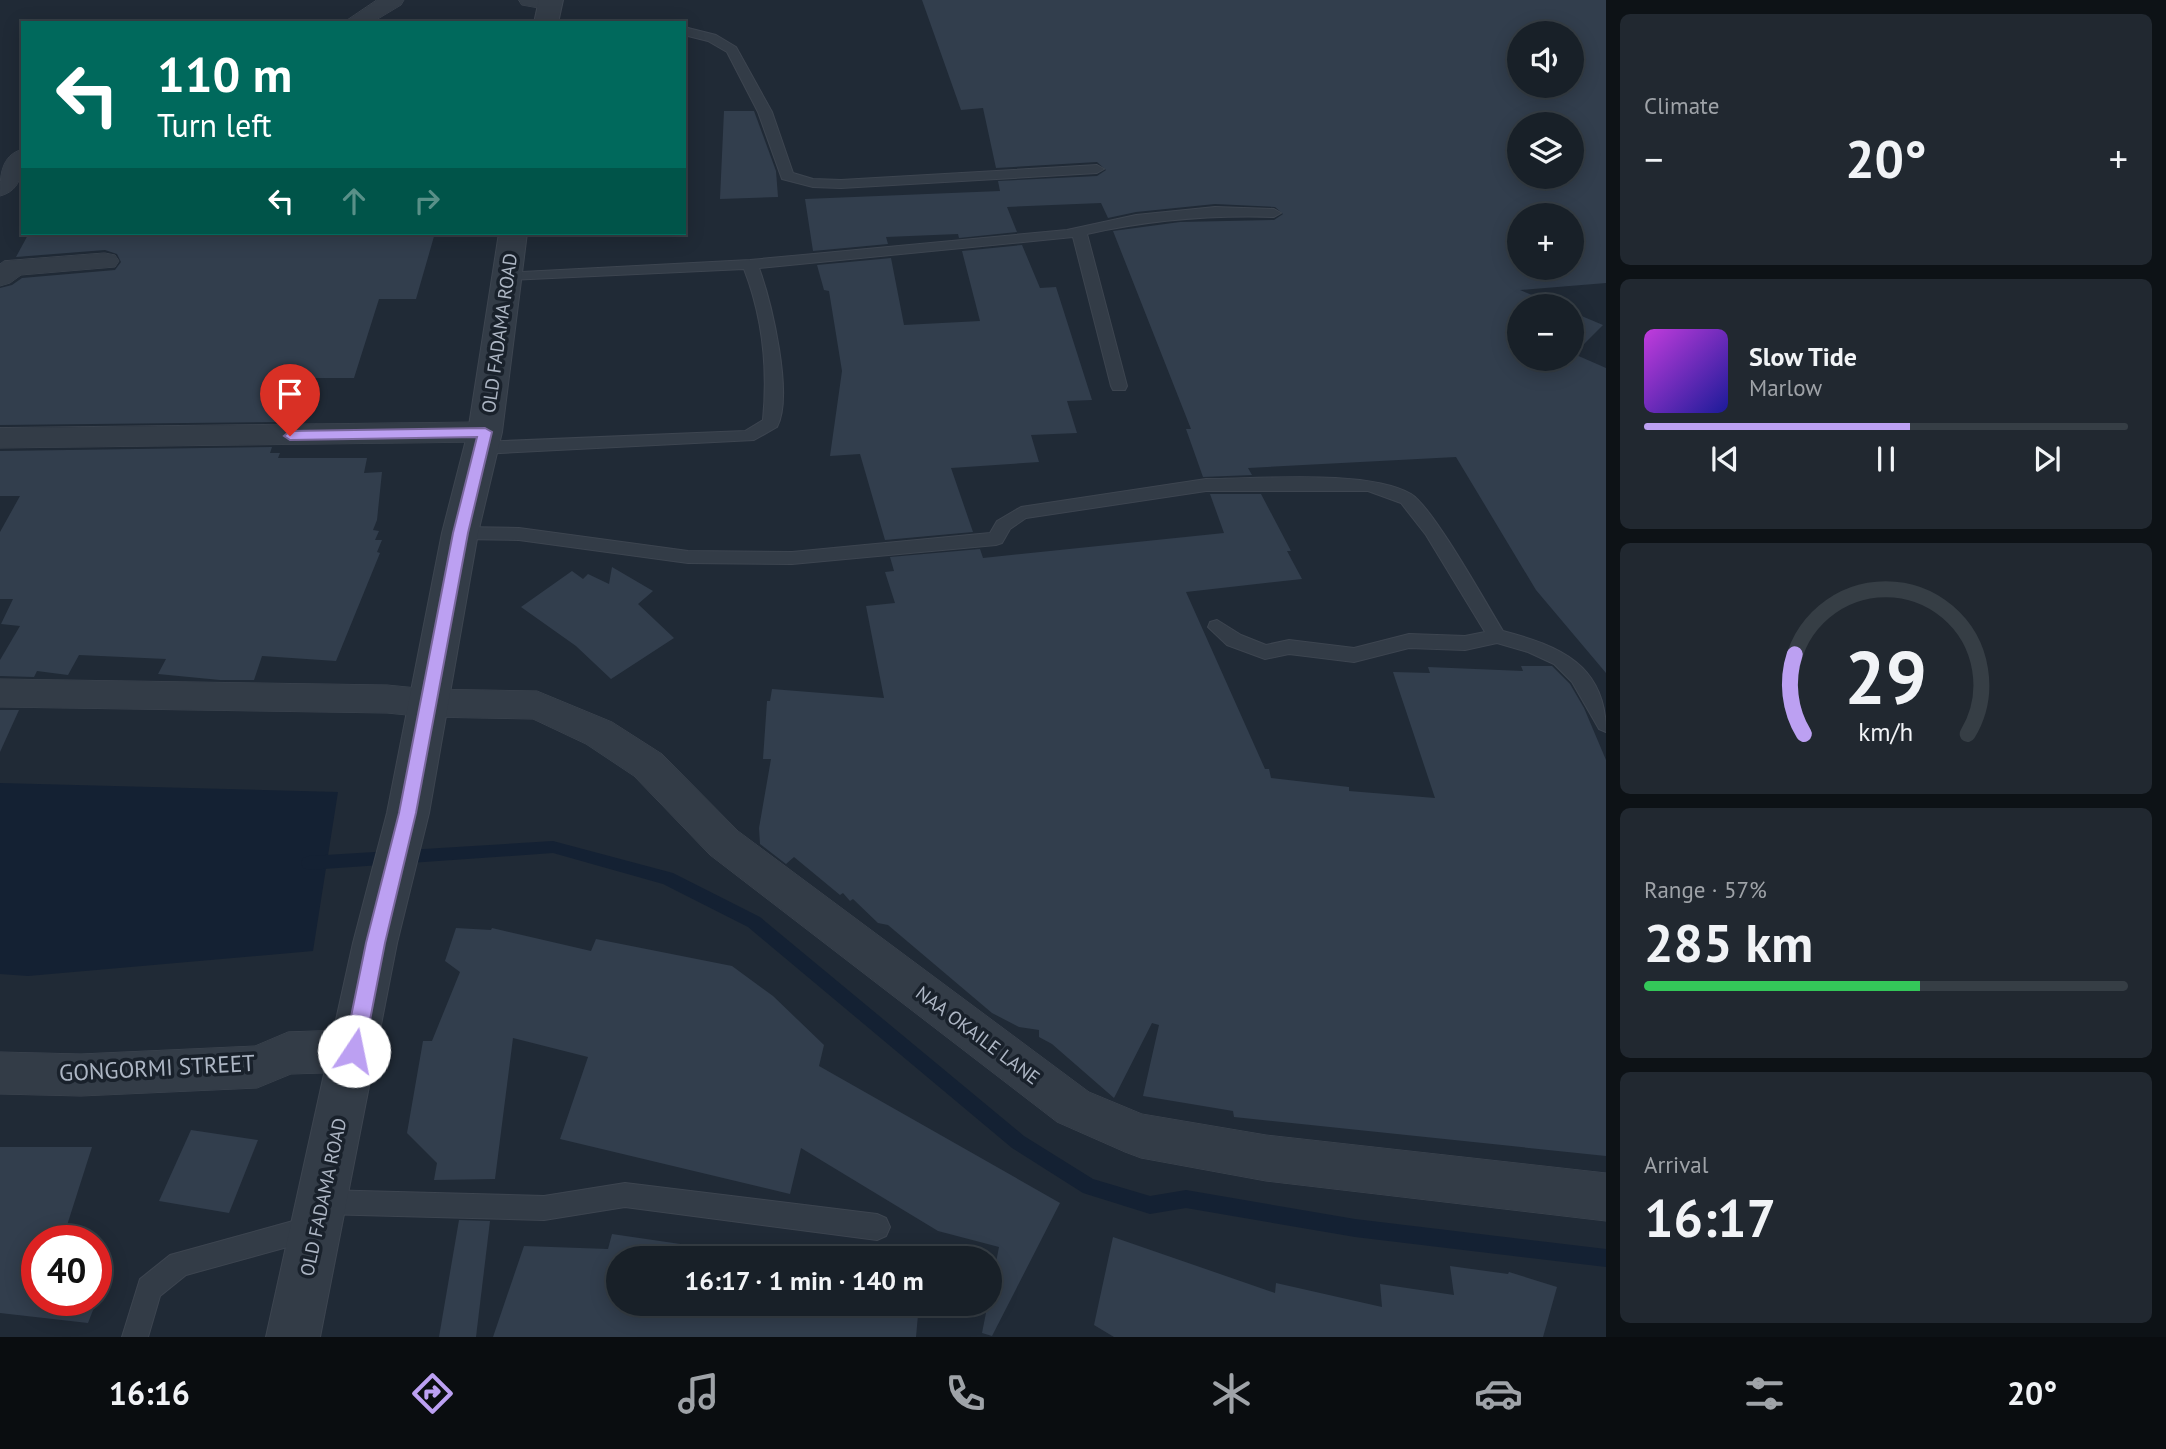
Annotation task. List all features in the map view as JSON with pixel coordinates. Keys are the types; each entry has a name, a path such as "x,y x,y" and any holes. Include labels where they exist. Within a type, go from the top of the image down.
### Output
{"street":[{"path":"357,21 393,0"},
{"path":"0,188 21,160"},
{"name":"OLD FADAMA ROAD","path":"293,1337 375,943 408,813 460,533 483,440 509,276 513,235"},
{"path":"0,277 14,267 105,261"},
{"path":"0,439 483,440"},
{"name":"NAA OKAILE LANE","path":"0,693 387,699 427,703 537,705 599,733 648,765 724,844 1073,1107 1140,1136 1266,1158 1606,1197"},
{"name":"GONGORMI STREET","path":"0,1073 81,1075 257,1067 288,1053 354,1051"}],"lane":[{"path":"686,32 712,38 732,50 765,112 787,176 801,182 1032,176 1097,169"},
{"path":"509,276 750,264 1079,232 1136,219 1215,211 1274,213"},
{"path":"1079,232 1119,386"},
{"path":"483,440 748,436 771,423 774,392 770,331 763,296 750,264"},
{"path":"460,533 519,534 688,557 792,558 996,539 1003,525 1021,513 1206,485 1369,485 1407,499 1432,530 1497,636"},
{"path":"1217,627 1234,640 1265,652 1289,647 1354,655 1409,641 1465,643 1497,636 1534,646 1561,659 1579,677 1606,724"},
{"path":"135,1337 149,1287 179,1264 320,1214 544,1208 625,1195 877,1227"}],"water":[{"path":"0,783 338,792 313,951 28,976 0,974"}],"building":[{"path":"922,0 1606,0 1606,283 1520,290 1530,294 1507,294 1507,371 1584,371 1584,358 1606,368 1606,673 1536,590 1456,457 1248,468 1252,475 1203,477 1186,429 1191,429 1113,231 1180,222 1274,220 1283,214 1275,207 1215,204 1136,212 1108,218 1101,203 1007,207 1017,232 959,238 958,234 886,237 888,244 813,251 805,199 1000,191 998,181 1097,176 1106,170 1097,162 996,168 983,108 961,110"},
{"path":"724,111 754,111 776,171 778,197 720,199"},
{"path":"28,235 434,235 416,299 379,299 354,378 299,378 282,422 0,425 0,288 12,285 22,278 115,270 121,262 117,254 105,250 16,257"},
{"path":"1022,245 1040,288 1056,287 1092,400 1067,401 1077,433 1031,435 1039,462 951,468 973,532 885,540 860,454 830,456 842,371 829,291 824,290 817,265 891,258 904,325 980,321 962,251"},
{"path":"1584,317 1603,325 1584,344"},
{"path":"272,447 270,453 280,453 278,458 367,458 364,473 382,472 377,520 373,530 379,531 375,540 382,540 377,552 380,553 336,661 262,656 254,680 220,680 158,674 166,659 79,655 68,675 37,671 34,677 0,676 0,660 20,626 1,624 13,599 0,599 0,532 20,496 0,496 0,451"},
{"path":"1210,494 1261,494 1291,551 1287,551 1302,579 1186,592 1271,778 1349,787 1349,791 1435,798 1393,672 1430,673 1428,667 1523,671 1521,666 1552,666 1570,684 1584,708 1606,760 1606,1156 1234,1117 1233,1111 1143,1096 1159,1025 1152,1023 1114,1098 1052,1044 1039,1037 1039,1030 1019,1027 992,1013 888,925 878,923 853,899 850,901 843,893 840,895 794,857 786,864 760,844 759,828 771,759 763,759 767,701 770,701 772,689 884,698 866,606 895,603 885,572 894,571 890,557 980,549 983,558 1224,533"},
{"path":"612,567 653,591 638,604 674,638 611,679 576,646 521,607 572,571 583,579 588,574 609,584"},
{"path":"0,710 19,710 0,752"},
{"path":"456,928 492,928 591,951 596,939 732,966 773,996 824,1045 819,1066 1060,1203 992,1336 982,1333 985,1316 1002,1316 1002,1246 938,1231 801,1148 790,1194 560,1139 588,1057 513,1038 495,1179 434,1180 437,1163 407,1133 423,1041 432,1041 460,972 445,961"},
{"path":"191,1130 258,1140 229,1213 159,1201"},
{"path":"0,1147 92,1147 67,1225 21,1225 21,1315 0,1313"},
{"path":"459,1220 490,1221 476,1337 439,1337"},
{"path":"612,1234 694,1246 609,1246"},
{"path":"1113,1237 1275,1293 1276,1283 1382,1307 1380,1284 1454,1295 1450,1266 1509,1272 1557,1287 1543,1337 1114,1337 1094,1325"},
{"path":"524,1246 606,1249 606,1316 918,1316 916,1337 493,1337"},
{"path":"26,1316 91,1316 88,1323"}],"waterway":[{"path":"309,863 553,847 667,878 754,922 1018,1142 1089,1187 1150,1205 1186,1199 1355,1228 1606,1258"}],"route":[{"path":"290,436 485,432 460,533 408,813 375,943 354,1051"}]}
